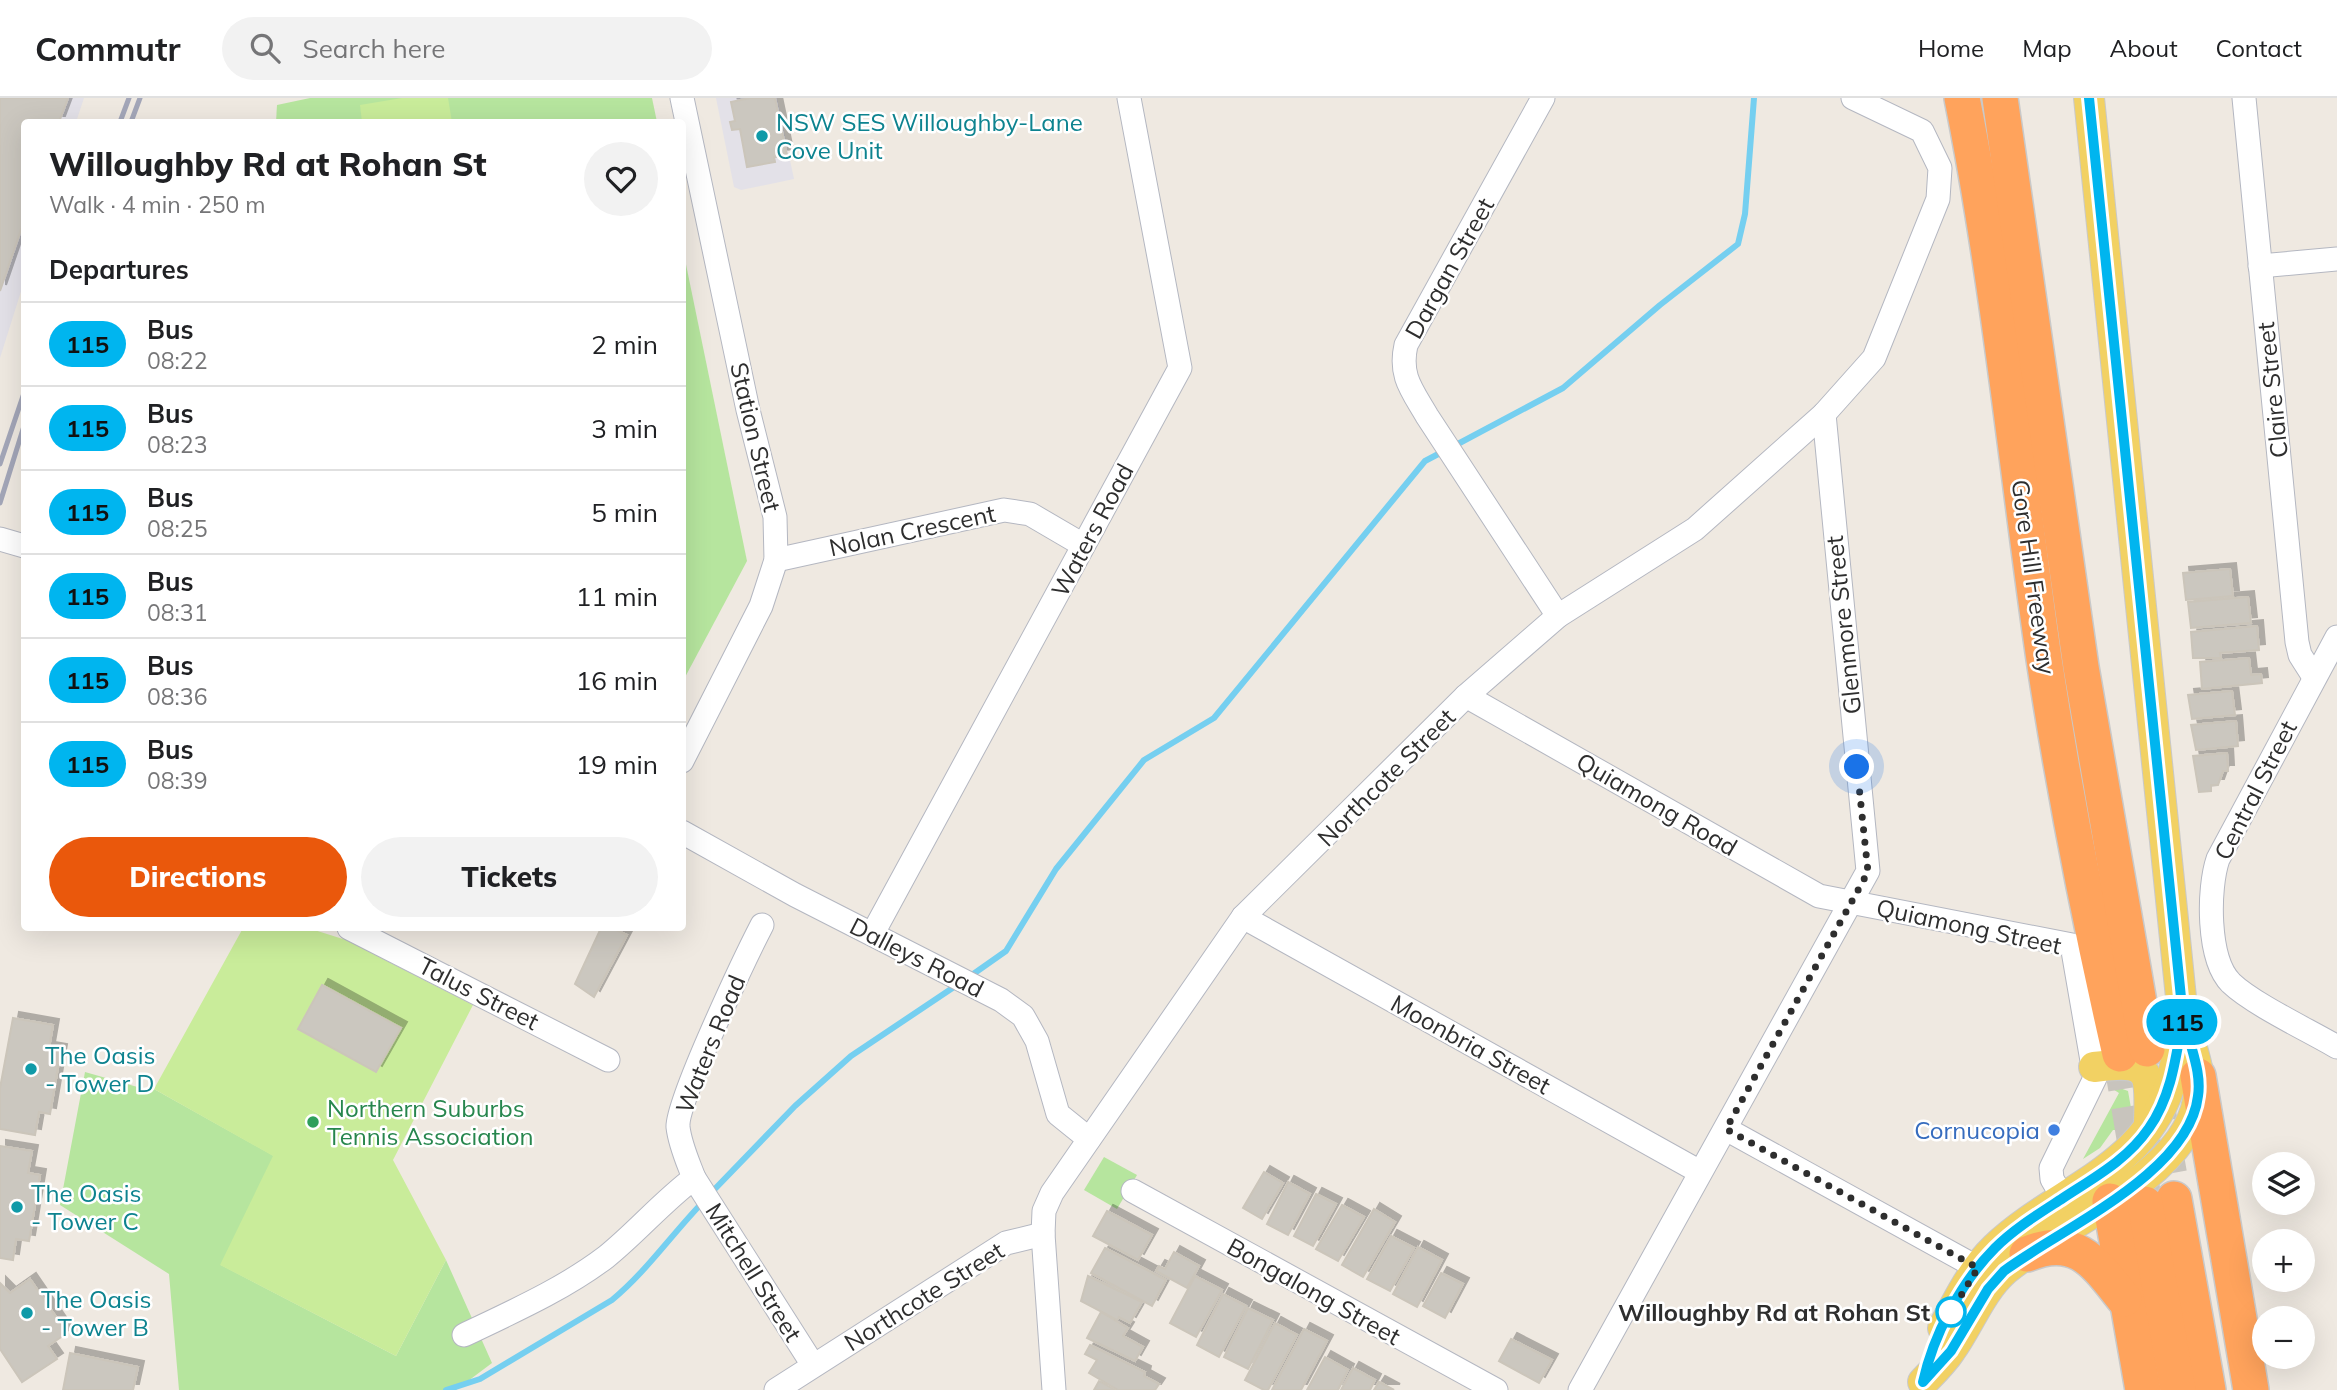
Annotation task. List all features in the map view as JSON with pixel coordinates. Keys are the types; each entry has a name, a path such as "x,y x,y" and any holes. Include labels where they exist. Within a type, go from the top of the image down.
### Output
{"highway":[{"name":"Gore Hill Freeway","path":"1962,98 1990,259 2045,660 2088,916 2121,1057"},
{"name":"Gore Hill Freeway","path":"2000,98 2081,667 2121,1057"},
{"path":"2198,1076 2251,1390"},
{"path":"2108,1186 2143,1390"},
{"path":"2178,1390 2160,1202 2208,1390"},
{"path":"2027,1254 2050,1246 2081,1253 2098,1268 2126,1302"}],"main road":[{"path":"1921,1386 1934,1344 1987,1274 2003,1241 2063,1198 2149,1175 2175,1146 2197,1104 2198,1076 2183,1017 2089,98"},
{"path":"1987,1274 2027,1254 2108,1186 2148,1130 2169,1089 2183,1017"},
{"path":"2121,1057 2126,1063 2143,1072 2150,1091 2148,1130"}],"street":[{"name":"Station Street","path":"682,98 748,410 775,517 776,559 761,607 686,753"},
{"name":"Waters Road","path":"873,933 1180,368 1129,98"},
{"name":"Dargan Street","path":"1543,98 1406,345 1402,363 1407,383 1420,405 1558,616"},
{"name":"Northcote Street","path":"781,1388 1006,1243 1043,1234 1044,1211 1052,1193 1243,917 1466,696 1558,616 1695,529 1824,414 1874,358 1937,199 1940,168 1922,131 1853,98"},
{"name":"Claire Street","path":"2244,98 2297,642 2300,655 2314,677"},
{"path":"2260,266 2337,259"},
{"name":"Glenmore Street","path":"1580,1390 1868,872 1824,414"},
{"name":"Nolan Crescent","path":"776,559 1004,510 1030,514 1083,545"},
{"path":"0,539 21,545"},
{"name":"Central Street","path":"2337,637 2218,859 2211,879 2210,899 2217,951 2229,981 2337,1047"},
{"name":"Quiamong Road","path":"1466,696 1819,896 1852,902"},
{"name":"Dalleys Road","path":"686,834 1001,1000 1023,1016 1037,1041 1058,1114 1089,1139"},
{"name":"Quiamong Street","path":"1852,902 2072,945 2121,1057 2094,1082 2051,1168 2052,1179 2063,1198"},
{"name":"Moonbria Street","path":"1243,917 1700,1172"},
{"name":"Waters Road","path":"694,1178 677,1125 685,1098 745,958 762,925"},
{"name":"Talus Street","path":"355,931 608,1060"},
{"path":"1726,1129 1987,1274"},
{"path":"464,1335 530,1303 605,1257 670,1196 694,1178"},
{"name":"Mitchell Street","path":"694,1178 813,1366"},
{"name":"Bongalong Street","path":"1133,1191 1496,1390"},
{"path":"1043,1234 1055,1390"}],"shaded area":[{"path":"0,98 84,98 77,119 21,119 21,292 0,358"},
{"path":"716,98 777,98 794,179 741,190 734,187"}],"green space":[{"path":"310,98 652,98 656,119 276,119 277,105"},
{"path":"402,98 448,98 452,119 362,119 360,105"},
{"path":"686,264 747,561 686,675"},
{"name":"Northern Suburbs Tennis Association","path":"241,931 318,931 346,940 473,1005 393,1160 446,1260 396,1356 220,1265 273,1156 154,1089"},
{"path":"85,1072 141,1088 154,1089 274,1156 221,1265 396,1356 446,1260 492,1363 456,1390 179,1390 169,1274 60,1205"},
{"path":"2109,1084 2128,1091 2131,1108 2120,1130 2113,1130 2100,1148 2083,1159 2119,1093 2108,1086"},
{"path":"1104,1157 1137,1175 1117,1209 1084,1190"}],"building":[{"path":"0,98 68,98 60,119 21,119 21,230 0,291"},
{"name":"NSW SES Willoughby-Lane Cove Unit","path":"750,98 775,98 787,155 774,157 775,162 747,167 740,129 732,130 730,122 735,121 731,102"},
{"path":"2230,569 2233,596 2186,600 2183,573"},
{"path":"2248,597 2251,623 2191,628 2188,602"},
{"path":"2257,626 2259,650 2220,653 2221,658 2193,658 2191,632"},
{"path":"2249,658 2251,675 2261,674 2262,683 2202,689 2200,662"},
{"path":"2232,691 2235,715 2192,719 2188,695"},
{"path":"2236,721 2238,746 2196,750 2191,725"},
{"path":"2227,753 2228,771 2223,771 2218,785 2211,785 2211,791 2199,792 2193,756"},
{"path":"600,931 618,931 627,935 594,997 575,984"},
{"path":"322,985 401,1028 376,1072 298,1029"},
{"name":"The Oasis - Tower D","path":"13,1018 53,1025 49,1048 61,1050 50,1114 39,1112 35,1135 0,1129 0,1088"},
{"name":"The Oasis - Tower C","path":"0,1146 32,1151 28,1173 40,1175 29,1241 16,1239 13,1260 0,1258"},
{"path":"1264,1172 1283,1183 1262,1219 1243,1208"},
{"path":"1288,1182 1310,1194 1288,1235 1267,1224"},
{"path":"1316,1194 1336,1204 1313,1246 1294,1236"},
{"path":"1342,1205 1364,1217 1338,1261 1316,1249"},
{"path":"1374,1209 1395,1222 1363,1277 1342,1265"},
{"path":"1107,1211 1152,1235 1138,1260 1093,1236"},
{"path":"1391,1236 1414,1248 1390,1291 1367,1279"},
{"path":"1418,1247 1442,1260 1417,1307 1393,1294"},
{"path":"1105,1248 1166,1280 1152,1306 1091,1273"},
{"path":"1174,1252 1199,1266 1187,1288 1156,1271 1159,1266 1165,1269"},
{"path":"1441,1273 1463,1284 1445,1318 1423,1306"},
{"path":"1088,1276 1142,1302 1130,1323 1119,1317 1117,1320 1081,1301"},
{"path":"1195,1276 1222,1290 1196,1337 1170,1323"},
{"name":"The Oasis - Tower B","path":"30,1279 67,1333 48,1346 57,1359 22,1382 0,1349 0,1283 10,1293"},
{"path":"1223,1294 1246,1306 1219,1357 1197,1345"},
{"path":"1248,1308 1273,1320 1248,1369 1224,1357"},
{"path":"1101,1312 1128,1328 1123,1336 1143,1347 1135,1361 1087,1338"},
{"path":"1275,1323 1297,1335 1268,1390 1264,1390 1245,1380"},
{"path":"1304,1329 1327,1341 1301,1390 1272,1390"},
{"path":"1511,1339 1552,1360 1539,1383 1499,1361"},
{"path":"1090,1345 1145,1372 1144,1376 1159,1384 1155,1390 1118,1390 1089,1373 1097,1360 1085,1354"},
{"path":"70,1353 138,1367 133,1390 63,1390"},
{"path":"1325,1357 1348,1370 1338,1390 1307,1390"},
{"path":"1353,1368 1375,1380 1370,1390 1341,1390"},
{"path":"1099,1381 1115,1390 1094,1390"},
{"path":"1379,1382 1394,1390 1374,1390"}],"waterway":[{"path":"1454,446 1563,388 1660,305 1738,244 1745,214 1754,98"},
{"path":"969,977 1006,951 1056,869 1144,760 1214,718 1425,461 1444,451"},
{"path":"710,1194 795,1106 851,1056 957,985"},
{"path":"446,1390 480,1379 612,1300 703,1202"}],"tunnel":[{"path":"2120,1054 2145,1204"},
{"path":"2154,1087 2174,1199"}],"railway":[{"path":"121,119 129,98"},
{"path":"132,119 140,98"},
{"path":"0,464 21,402"},
{"path":"0,503 21,436"}],"bus line":[{"name":"115","path":"2089,98 2183,1017 2169,1089 2148,1130 2129,1152 2106,1171 2019,1228 1993,1250 1964,1289 1934,1344 1923,1382 1951,1351 1998,1276 2027,1254 2135,1186 2149,1175 2175,1146 2194,1114 2198,1098 2198,1076 2189,1038"}],"place":[{"name":"NSW SES Willoughby-Lane Cove Unit","path":"762,136"},
{"name":"The Oasis - Tower D","path":"31,1069"},
{"name":"Northern Suburbs Tennis Association","path":"313,1122"},
{"name":"Cornucopia","path":"2054,1130"},
{"name":"The Oasis - Tower C","path":"17,1207"},
{"name":"Willoughby Rd at Rohan St","path":"1951,1312"},
{"name":"The Oasis - Tower B","path":"27,1313"}],"route":[{"path":"1857,767 1868,872 1726,1129 1978,1268 1951,1312"}]}
